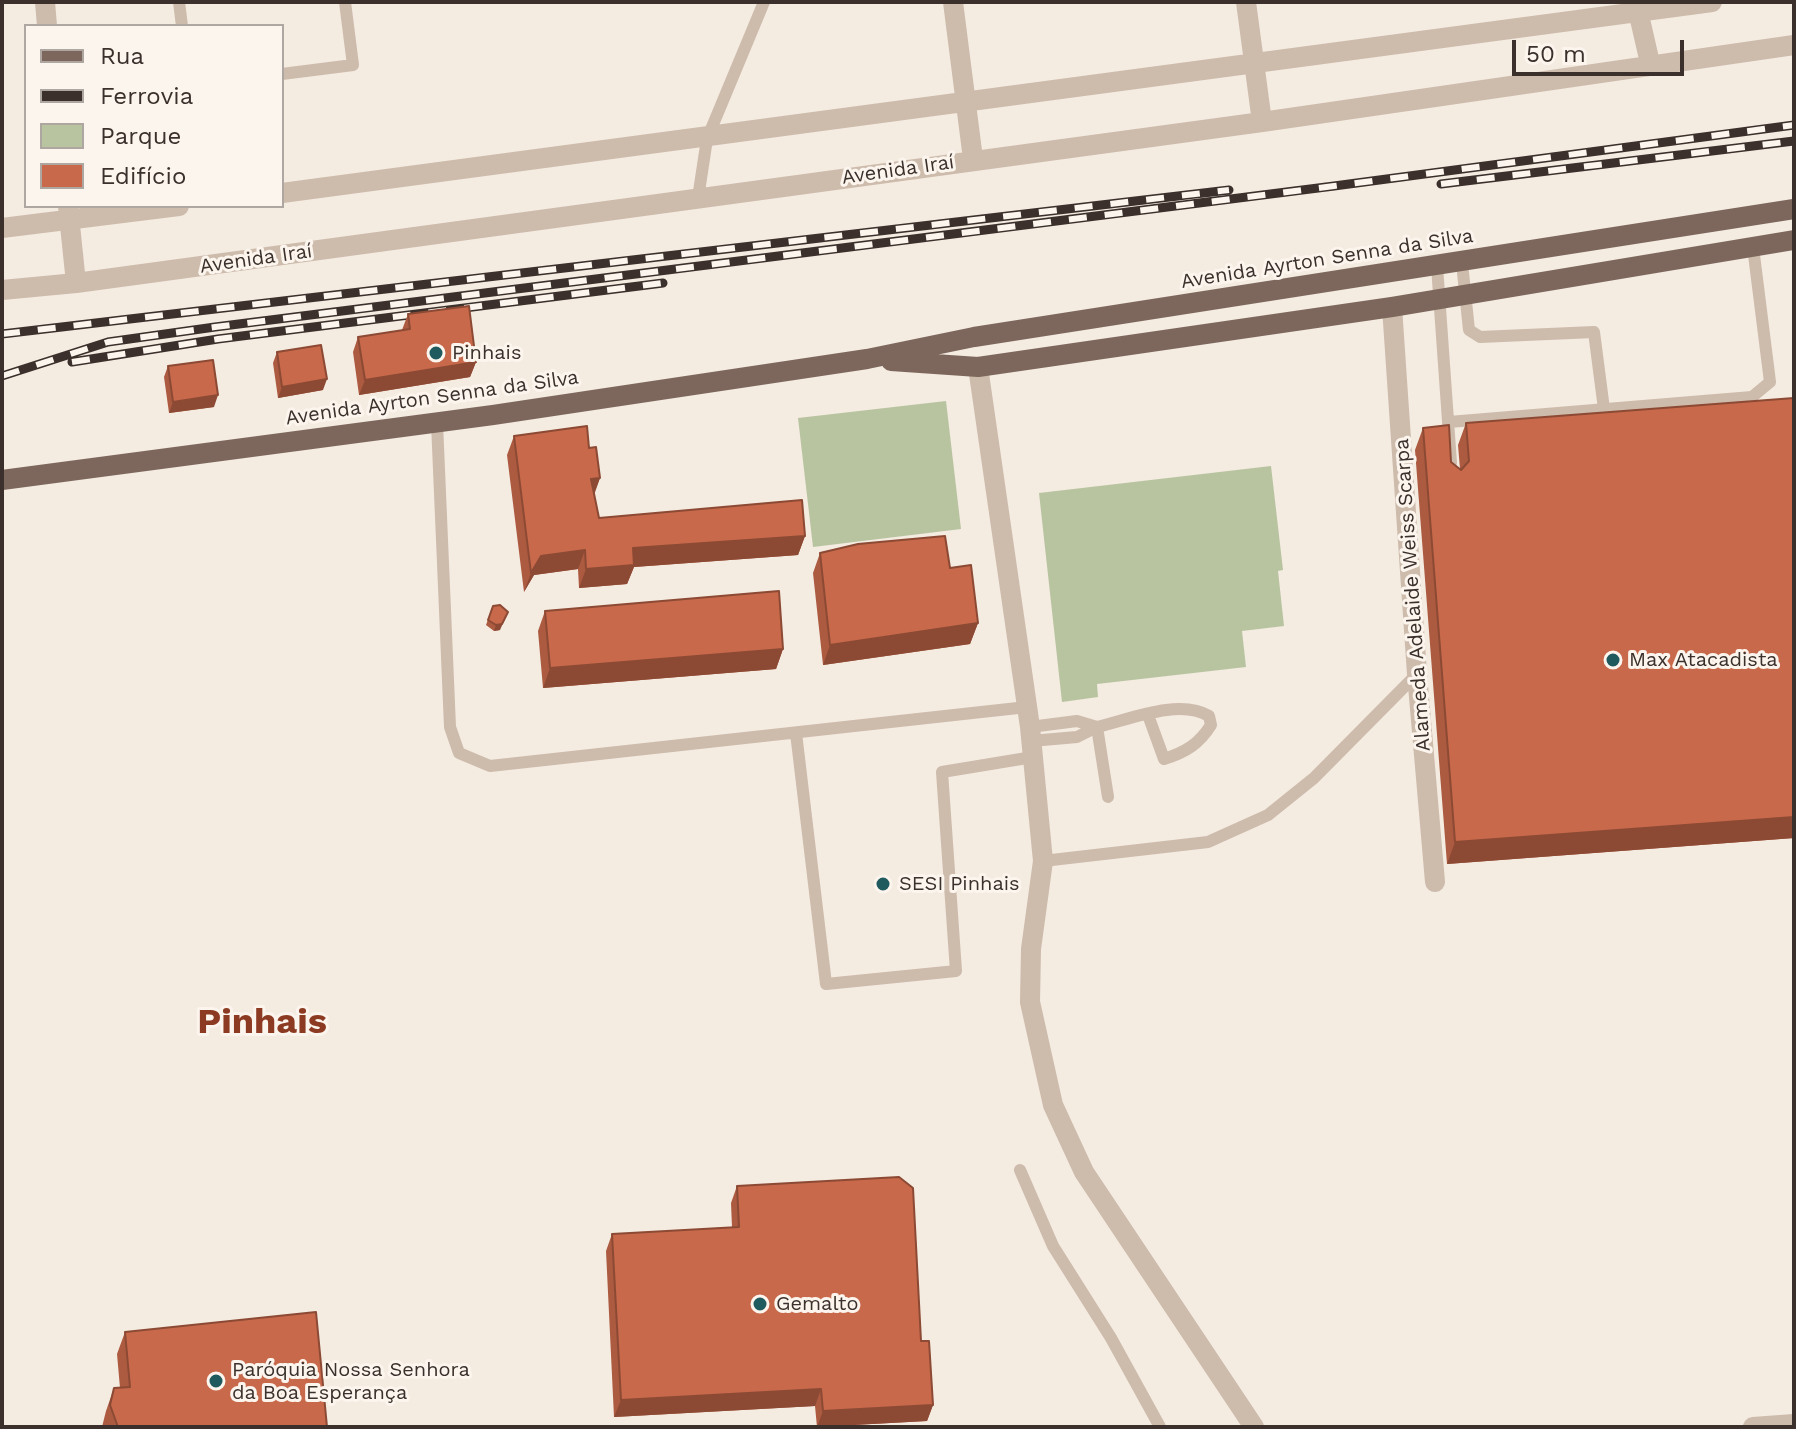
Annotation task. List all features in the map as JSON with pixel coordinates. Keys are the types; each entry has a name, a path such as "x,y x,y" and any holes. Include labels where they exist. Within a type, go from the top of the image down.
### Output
{"main road":[{"name":"Avenida Ayrton Senna da Silva","path":"2,480 437,423 867,359 974,337 1794,209"},
{"name":"Avenida Ayrton Senna da Silva","path":"867,359 978,367 1392,307 1794,240"}],"street":[{"path":"45,2 47,24"},
{"path":"953,2 973,159"},
{"path":"1246,2 1262,122"},
{"path":"284,193 707,139 964,100 1254,65 1639,8 1712,2"},
{"path":"1639,8 1650,63"},
{"name":"Avenida Iraí","path":"2,290 76,283 1262,122 1650,63 1794,45"},
{"path":"2,228 68,213 147,208"},
{"path":"68,213 76,283"},
{"name":"Alameda Adelaide Weiss Scarpa","path":"1392,307 1417,674 1435,882"},
{"path":"978,367 1031,742 1043,861 1031,949 1030,1002 1053,1105 1084,1172 1254,1427"},
{"path":"1753,1427 1783,1425"}],"lane":[{"path":"179,2 182,24"},
{"path":"284,74 353,65 345,2"},
{"path":"698,198 707,139 764,2"},
{"path":"1449,422 1752,397 1770,382 1753,247"},
{"path":"1462,263 1469,330 1480,337 1594,332 1604,409"},
{"path":"1437,266 1442,299 1452,483"},
{"path":"437,423 450,727 459,753 490,766 1027,707"},
{"path":"1043,861 1208,842 1268,815 1314,778 1417,674"},
{"path":"796,733 826,984 956,971 942,772 1031,742 1077,721 1097,727 1148,715 1199,711 1209,716 1211,725 1201,740 1184,752 1164,759 1148,715"},
{"path":"1097,727 1108,797"},
{"path":"1020,1170 1053,1246 1111,1338 1160,1427"}],"green space":[{"path":"946,401 961,529 813,547 798,418"},
{"path":"1271,466 1283,570 1278,571 1284,626 1242,631 1246,667 1097,684 1098,697 1062,702 1039,493"}],"building":[{"path":"469,306 476,362 365,380 358,337 410,329 408,314"},
{"path":"321,345 327,379 282,387 277,352"},
{"path":"213,360 218,395 173,402 168,366"},
{"name":"Max Atacadista","path":"1794,398 1794,817 1455,842 1423,428 1449,425 1451,462 1461,470 1469,461 1466,423"},
{"path":"587,426 589,448 596,447 600,478 591,479 599,518 802,500 805,536 633,548 634,565 586,569 585,550 541,556 531,573 514,436"},
{"path":"945,536 950,568 971,565 978,623 830,645 820,553 858,544"},
{"path":"779,591 783,649 550,668 545,611"},
{"path":"500,605 508,612 502,624 496,625 488,620 493,606"},
{"name":"Gemalto","path":"899,1177 913,1188 921,1341 929,1341 933,1405 823,1411 821,1389 621,1400 612,1234 739,1227 737,1186"},
{"name":"Paróquia Nossa Senhora da Boa Esperança","path":"316,1312 327,1427 118,1427 110,1405 114,1388 130,1387 125,1332"}],"railway":[{"path":"2,376 108,342 215,327 1794,125"},
{"path":"1441,184 1794,141"},
{"path":"2,334 1229,190"},
{"path":"72,362 218,339 663,283"}],"place":[{"name":"Pinhais","path":"436,353"},
{"name":"Max Atacadista","path":"1613,660"},
{"name":"SESI Pinhais","path":"883,884"},
{"name":"Gemalto","path":"760,1304"},
{"name":"Paróquia Nossa Senhora da Boa Esperança","path":"216,1381"}],"district":[{"name":"Pinhais","path":"262,1022"}]}
